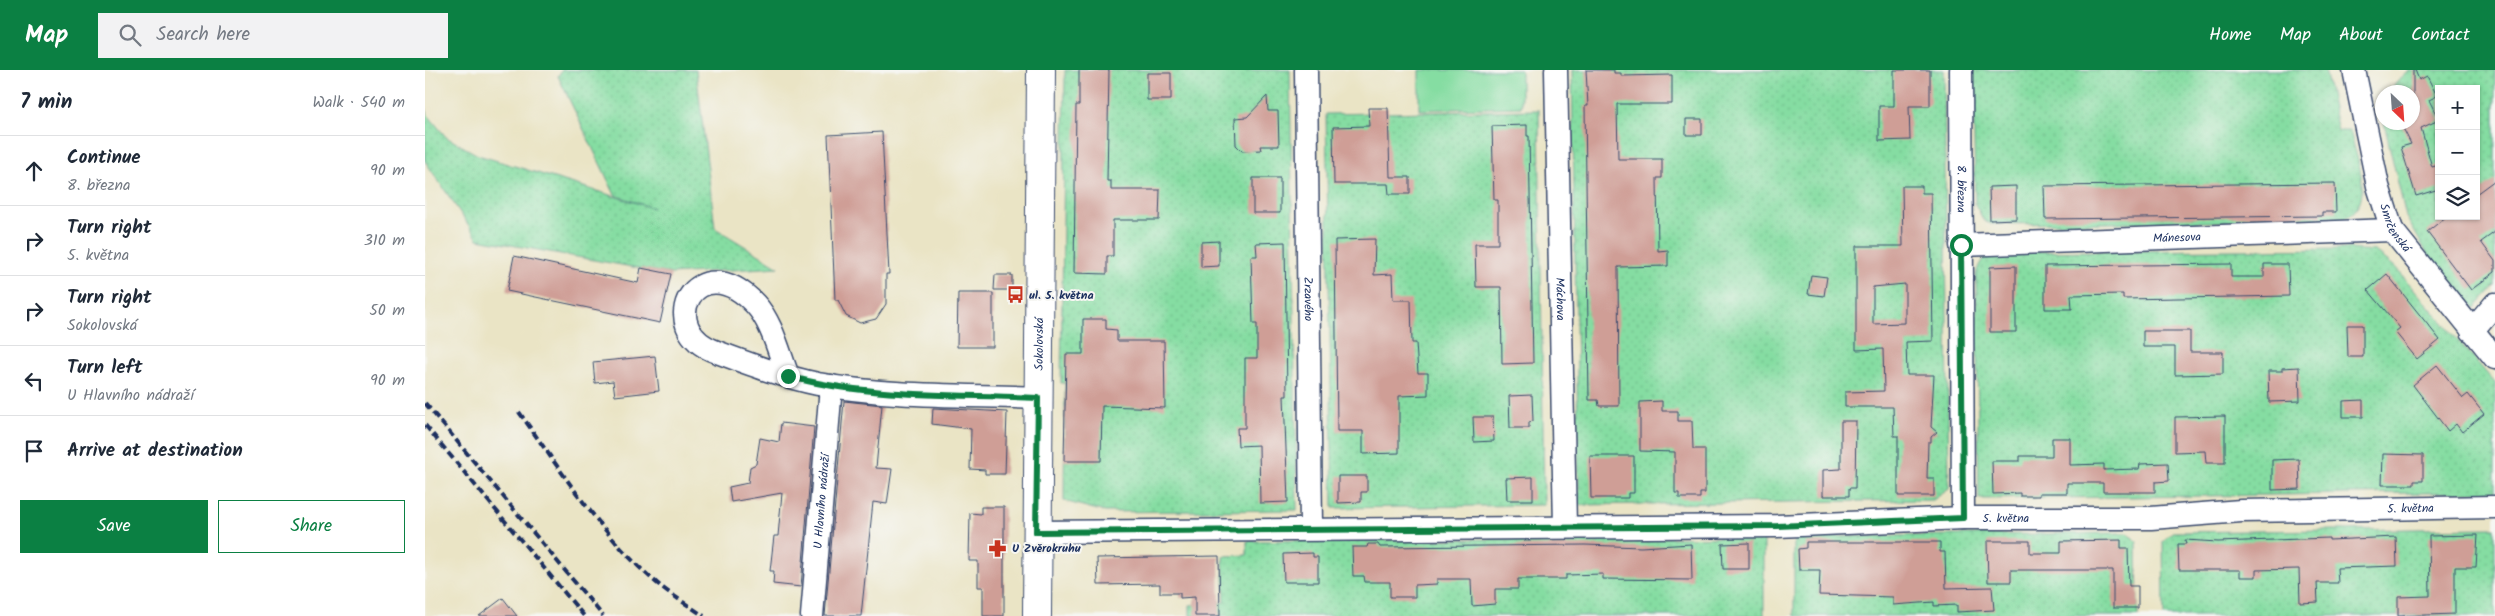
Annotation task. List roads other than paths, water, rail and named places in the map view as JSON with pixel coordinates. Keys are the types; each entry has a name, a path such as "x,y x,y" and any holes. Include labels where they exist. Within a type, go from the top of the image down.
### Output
{"street":[{"name":"Sokolovská","path":"1037,616 1036,532 1041,70"},
{"name":"Zrzavého","path":"1306,70 1311,528"},
{"name":"Máchova","path":"1556,70 1565,526"},
{"name":"8. března","path":"1961,70 1963,518"},
{"name":"Smrčenská","path":"2353,70 2378,186 2392,230 2495,358"},
{"name":"Mánesova","path":"1961,245 2392,230"},
{"path":"788,376 769,327 761,312 750,299 727,286 717,284 701,286 692,292 685,305 685,313 690,329 699,342 715,352 788,376 831,386 882,391 1038,398"},
{"path":"2473,331 2495,304"},
{"name":"U Hlavního nádraží","path":"812,616 831,386"},
{"name":"5. května","path":"1036,532 1311,528 1777,526 1963,518 2151,518 2241,511 2495,507"}],"railway":[{"path":"425,403 603,616"},
{"path":"519,412 586,505 623,550 663,588 704,616"},
{"path":"425,425 584,616"}],"place":[{"name":"ul. 5. května","path":"1015,295"},
{"name":"U Zvěrokruhu","path":"998,548"}]}
